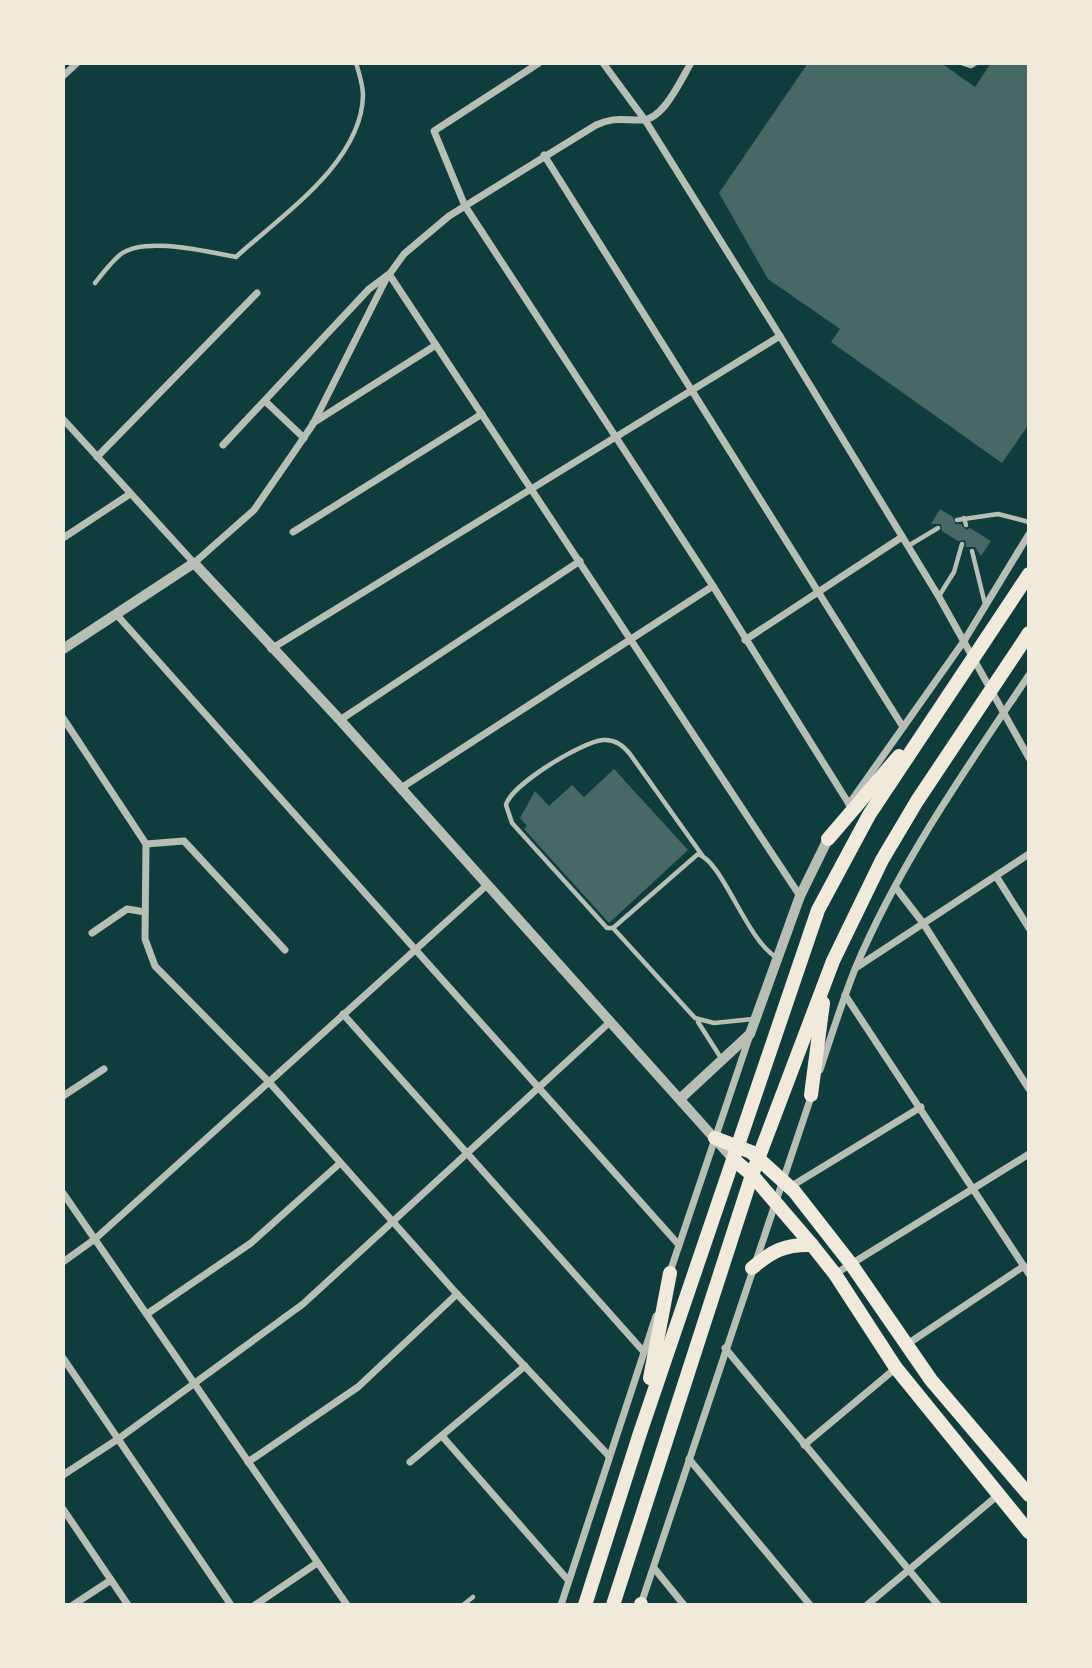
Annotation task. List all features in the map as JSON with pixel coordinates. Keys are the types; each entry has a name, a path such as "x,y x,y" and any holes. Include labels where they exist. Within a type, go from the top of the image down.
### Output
{"main road":[{"path":"585,1605 795,970 818,910 856,836 1029,573"},
{"path":"612,1605 752,1175 833,961 882,860 1029,633"},
{"path":"828,839 931,722"},
{"path":"811,1095 822,1010 833,961"},
{"path":"715,1138 736,1152 759,1157 786,1183 851,1264 951,1405 1029,1495"},
{"path":"736,1152 835,1275 896,1368 997,1496 1029,1532"},
{"path":"752,1268 771,1251 791,1244 812,1245"},
{"path":"640,1433 670,1273"},
{"path":"997,1496 1003,1484 1004,1467"}],"street":[{"path":"63,76 77,63"},
{"path":"540,63 434,131 465,206 713,586 849,804"},
{"path":"603,63 645,120 780,336 939,597 1029,758"},
{"path":"63,649 194,563 254,510 313,424 389,274 404,254 426,233 544,155 612,118 645,120 662,107 691,63"},
{"path":"544,155 903,727"},
{"path":"389,274 800,896"},
{"path":"223,445 369,289 389,274"},
{"path":"97,457 257,293"},
{"path":"271,649 780,336"},
{"path":"313,424 436,345"},
{"path":"265,401 304,438"},
{"path":"293,532 482,414"},
{"path":"63,419 66,428 97,457 271,649 340,720 715,1138"},
{"path":"63,538 130,494"},
{"path":"561,1605 755,1018 800,896 849,804 964,641 1029,534"},
{"path":"746,640 902,537"},
{"path":"340,720 580,561"},
{"path":"401,788 713,586"},
{"path":"116,614 679,1245"},
{"path":"641,1605 752,1268 775,1201 786,1183 811,1095 856,968 930,826 1029,675"},
{"path":"63,718 146,844 145,939 155,965 269,1082 457,1294 609,1456"},
{"path":"146,844 184,841 285,950"},
{"path":"856,968 1029,854"},
{"path":"996,876 1029,928"},
{"path":"63,1262 95,1239 487,884"},
{"path":"896,888 923,923 1029,1089"},
{"path":"92,933 127,909 145,912"},
{"path":"845,995 1029,1274"},
{"path":"343,1014 644,1352"},
{"path":"63,1475 118,1439 303,1304 611,1021"},
{"path":"681,1098 750,1034"},
{"path":"63,1096 104,1069"},
{"path":"786,1183 921,1107"},
{"path":"835,1275 1029,1154"},
{"path":"148,1314 251,1243 339,1164"},
{"path":"63,1193 346,1605"},
{"path":"906,1345 1024,1266"},
{"path":"248,1462 358,1387 457,1294"},
{"path":"725,1348 938,1605"},
{"path":"63,1358 231,1605"},
{"path":"411,1462 524,1366"},
{"path":"804,1445 896,1368"},
{"path":"442,1436 568,1580"},
{"path":"689,1459 810,1605"},
{"path":"867,1605 997,1496"},
{"path":"63,1509 128,1605"},
{"path":"255,1605 317,1563"},
{"path":"654,1568 684,1605"},
{"path":"73,1605 111,1580"}],"lane":[{"path":"95,283 123,252 145,246 195,249 236,257 342,159 357,131 363,93 356,63"},
{"path":"962,63 971,66 976,63"},
{"path":"957,520 965,522 998,514 1029,522"},
{"path":"908,546 938,528"},
{"path":"939,597 954,572 962,544"},
{"path":"972,551 985,605"},
{"path":"702,855 689,859 613,928 607,928 512,823 506,805 512,792 583,745 605,740 616,742 626,749 702,855 760,942 776,957"},
{"path":"613,928 695,1018 718,1048 722,1060"},
{"path":"695,1018 714,1023 755,1018"},
{"path":"463,1605 473,1597"}],"building":[{"path":"808,63 941,63 975,87 991,63 1029,63 1029,424 1002,463 831,342 840,329 768,279 719,193"},
{"path":"940,509 953,517 955,524 961,524 966,530 970,528 991,541 981,556 975,547 966,547 965,540 958,541 942,531 941,524 931,524"},
{"path":"614,769 688,850 609,923 524,829 527,826 520,818 535,791 549,806 572,785 584,797"}]}
